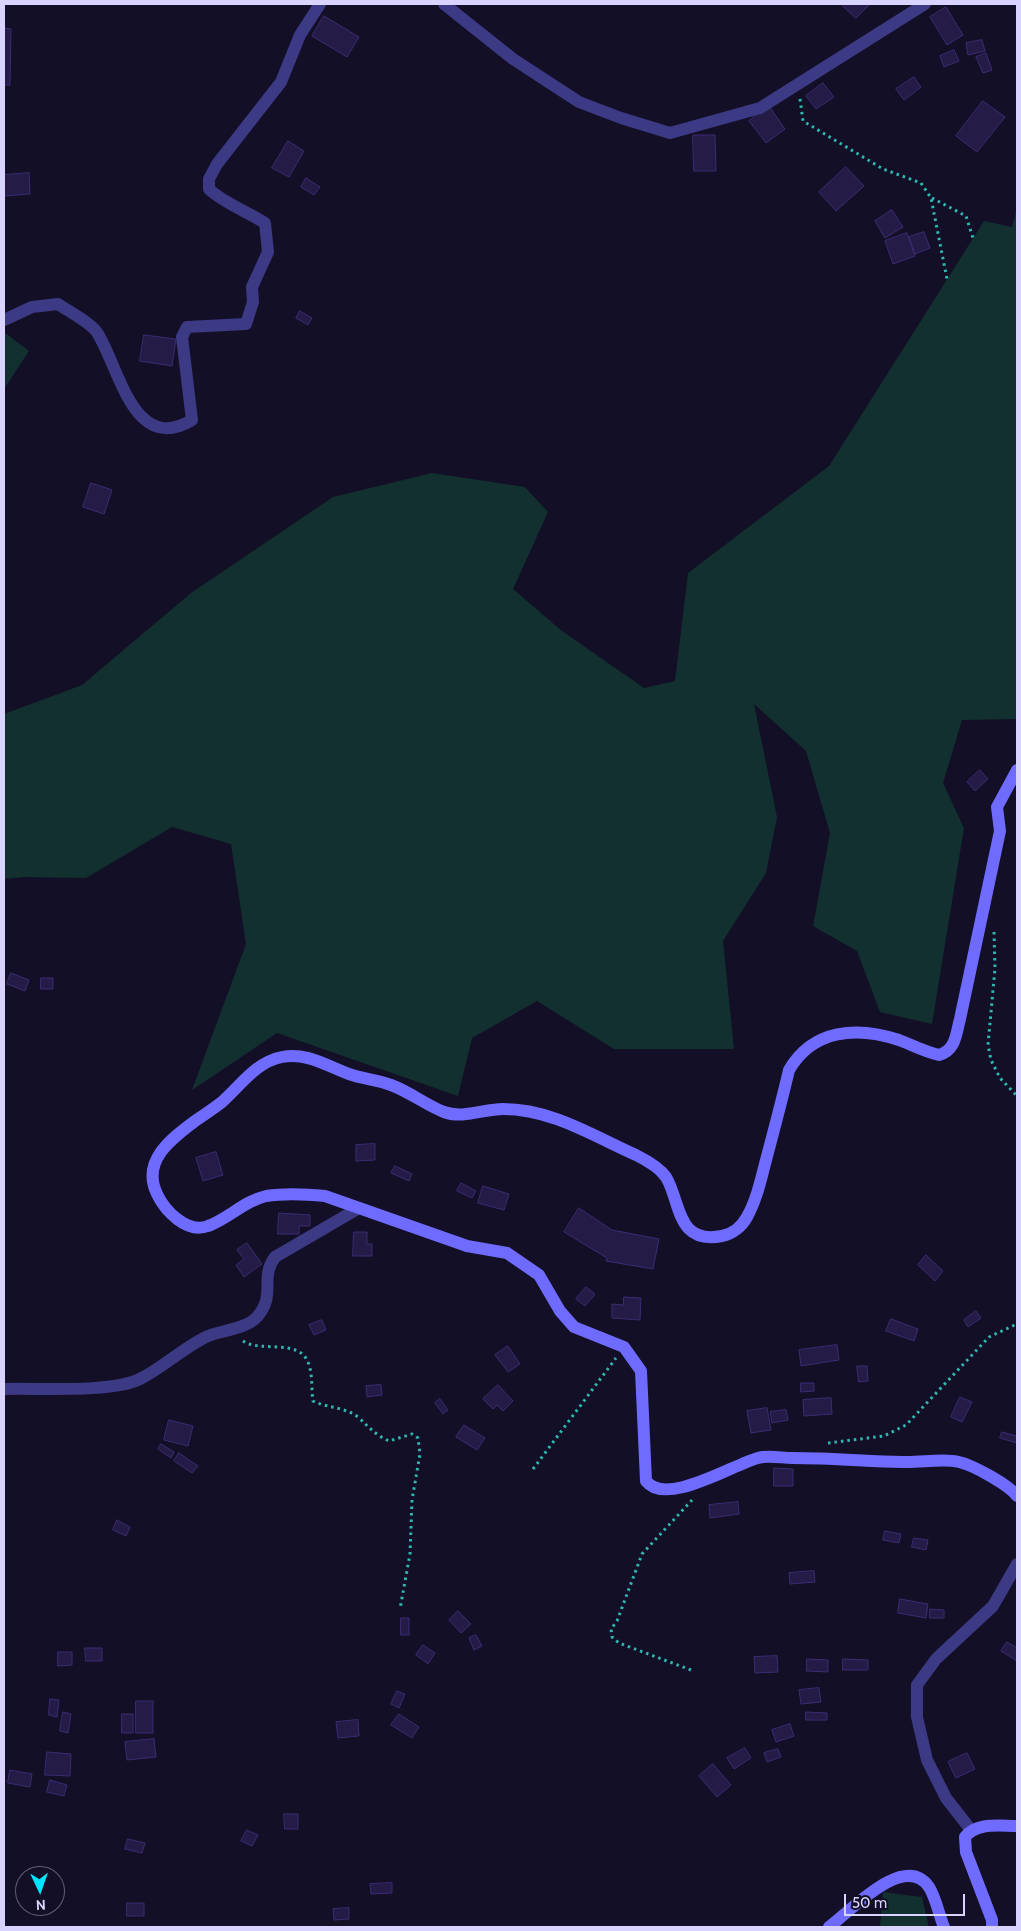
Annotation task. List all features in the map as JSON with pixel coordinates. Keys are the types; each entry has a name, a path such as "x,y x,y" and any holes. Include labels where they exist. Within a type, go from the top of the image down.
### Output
{"main road":[{"path":"1017,770 997,807 1000,831 960,1019 952,1048 946,1053 939,1055 868,1032 839,1033 810,1046 798,1055 789,1070 758,1193 747,1218 737,1229 725,1236 711,1237 694,1233 679,1215 666,1177 648,1160 578,1126 531,1112 504,1109 448,1114 392,1085 351,1075 316,1060 298,1056 282,1057 262,1064 221,1102 175,1136 157,1154 152,1170 153,1185 160,1199 174,1218 194,1227 207,1227 245,1204 264,1196 301,1194 325,1196 467,1246 506,1253 539,1275 560,1311 574,1327 624,1347 641,1371 646,1481 651,1487 659,1491 670,1491 691,1484 759,1457 959,1462 1004,1483 1017,1496"},
{"path":"992,1927 992,1920 966,1852 965,1837 971,1830 978,1827 1017,1826"},
{"path":"829,1927 884,1883 899,1877 912,1877 922,1881 929,1888 944,1927"}],"street":[{"path":"4,320 32,307 58,304 97,331 132,405 145,422 156,428 177,429 192,420 182,337 187,327 246,324 252,302 252,287 268,252 265,223 243,209 216,196 209,189 209,179 217,164 281,82 300,35 320,4"},
{"path":"444,4 513,59 580,102 621,118 670,133 760,108 925,4"},
{"path":"4,1389 121,1386 141,1378 207,1337 230,1328 248,1324 257,1317 268,1301 268,1267 275,1257 359,1208"},
{"path":"971,1830 946,1798 927,1760 917,1717 917,1686 936,1659 993,1606 1017,1564"}],"path":[{"path":"799,83 803,120 883,168 921,183 932,198 947,279"},
{"path":"932,198 966,216 973,238"},
{"path":"983,913 994,927 996,942 988,1045 991,1060 1000,1078 1017,1096"},
{"path":"820,1444 884,1436 906,1426 990,1337 1017,1324"},
{"path":"230,1328 248,1344 280,1347 303,1355 308,1362 312,1378 314,1401 336,1407 358,1417 374,1434 389,1441 412,1434 418,1438 420,1454 412,1500 410,1554 400,1609"},
{"path":"533,1469 624,1347"},
{"path":"691,1484 697,1490 693,1498 642,1554 630,1581 617,1621 611,1629 612,1637 619,1643 692,1670"}],"green space":[{"path":"1017,208 1017,719 962,720 943,783 964,828 932,1024 880,1012 857,951 813,926 830,833 806,751 754,704 777,817 766,873 723,941 734,1049 614,1049 537,1001 472,1038 458,1096 277,1033 192,1090 246,944 231,844 172,827 86,878 25,877 4,879 4,714 82,685 191,593 333,497 432,473 525,487 548,512 513,589 562,631 644,688 675,681 688,573 829,466 984,221 1012,227"},
{"path":"4,332 29,351 4,389"},
{"path":"883,1892 922,1897 929,1927 880,1927"}],"building":[{"path":"841,4 870,4 856,18"},
{"path":"946,7 963,35 947,45 930,17"},
{"path":"324,16 359,37 347,57 312,36"},
{"path":"4,28 11,29 10,85 4,85"},
{"path":"982,40 985,51 968,55 966,43"},
{"path":"954,50 959,61 944,67 940,56"},
{"path":"986,53 992,70 983,73 976,57"},
{"path":"914,77 921,87 904,100 896,89"},
{"path":"823,83 834,97 816,109 806,96"},
{"path":"983,101 1005,117 977,152 956,136"},
{"path":"769,106 785,129 766,143 749,121"},
{"path":"693,135 715,135 716,171 694,171"},
{"path":"288,141 304,151 289,177 272,168"},
{"path":"846,167 864,186 836,211 819,192"},
{"path":"29,173 30,194 4,196 4,175"},
{"path":"306,178 320,187 314,195 301,187"},
{"path":"892,210 903,227 885,238 875,221"},
{"path":"924,232 930,248 915,254 909,237"},
{"path":"907,233 915,256 893,264 885,241"},
{"path":"300,311 312,318 308,325 296,318"},
{"path":"144,335 176,339 172,366 140,361"},
{"path":"91,483 112,490 104,514 83,507"},
{"path":"980,770 988,779 975,791 967,782"},
{"path":"11,973 29,980 25,991 7,984"},
{"path":"41,978 53,978 53,989 41,989"},
{"path":"375,1144 375,1160 356,1161 356,1145"},
{"path":"216,1152 223,1175 203,1181 196,1158"},
{"path":"395,1166 412,1174 409,1181 391,1173"},
{"path":"461,1183 476,1191 472,1198 457,1191"},
{"path":"483,1186 509,1194 504,1210 478,1203"},
{"path":"579,1208 612,1230 659,1239 653,1269 606,1261 607,1258 564,1232"},
{"path":"279,1213 310,1215 310,1226 299,1226 299,1234 278,1234"},
{"path":"354,1232 367,1232 367,1244 372,1244 372,1256 353,1256"},
{"path":"247,1243 262,1264 244,1277 236,1265 244,1259 237,1250"},
{"path":"926,1255 943,1271 935,1281 918,1265"},
{"path":"586,1287 595,1294 585,1306 576,1299"},
{"path":"624,1297 641,1298 640,1320 612,1318 612,1304 623,1305"},
{"path":"976,1311 981,1318 968,1327 964,1320"},
{"path":"891,1319 918,1329 914,1341 886,1331"},
{"path":"322,1320 326,1330 314,1335 309,1325"},
{"path":"837,1345 839,1360 801,1366 799,1350"},
{"path":"508,1346 520,1364 508,1372 495,1355"},
{"path":"857,1366 867,1366 868,1381 859,1382"},
{"path":"801,1383 814,1383 814,1391 801,1392"},
{"path":"381,1385 382,1395 367,1397 366,1386"},
{"path":"498,1385 513,1401 503,1411 497,1405 493,1409 483,1399"},
{"path":"960,1397 972,1402 962,1422 951,1417"},
{"path":"831,1398 832,1414 804,1416 803,1400"},
{"path":"440,1399 448,1410 443,1414 435,1403"},
{"path":"767,1408 771,1430 751,1433 747,1411"},
{"path":"786,1410 788,1420 772,1423 770,1412"},
{"path":"169,1420 193,1426 188,1446 164,1440"},
{"path":"464,1425 485,1438 477,1450 456,1437"},
{"path":"1002,1432 1017,1436 1017,1443 1000,1438"},
{"path":"161,1444 174,1452 171,1458 158,1449"},
{"path":"179,1453 198,1466 192,1473 174,1461"},
{"path":"774,1468 793,1469 793,1486 774,1486"},
{"path":"738,1502 739,1514 710,1518 709,1505"},
{"path":"117,1520 130,1527 126,1536 113,1530"},
{"path":"885,1531 901,1534 899,1543 883,1540"},
{"path":"914,1538 928,1540 926,1550 912,1547"},
{"path":"814,1571 815,1582 790,1584 789,1573"},
{"path":"900,1599 928,1604 926,1618 898,1613"},
{"path":"930,1609 944,1610 944,1618 930,1618"},
{"path":"458,1611 471,1624 461,1633 449,1620"},
{"path":"401,1618 409,1618 409,1635 401,1635"},
{"path":"476,1635 482,1646 474,1650 469,1638"},
{"path":"1007,1642 1017,1648 1017,1661 1001,1651"},
{"path":"423,1645 435,1653 428,1664 416,1655"},
{"path":"85,1648 102,1648 102,1661 86,1661"},
{"path":"58,1652 72,1652 72,1665 58,1666"},
{"path":"777,1656 778,1672 755,1673 754,1657"},
{"path":"807,1659 828,1660 828,1672 807,1671"},
{"path":"843,1659 868,1660 868,1670 843,1670"},
{"path":"819,1688 821,1702 801,1704 799,1690"},
{"path":"397,1691 405,1694 399,1708 391,1704"},
{"path":"50,1699 59,1700 57,1717 49,1715"},
{"path":"136,1701 153,1701 153,1733 136,1733"},
{"path":"63,1712 71,1714 68,1733 60,1731"},
{"path":"806,1712 827,1713 827,1720 806,1720"},
{"path":"122,1714 133,1714 133,1733 122,1733"},
{"path":"399,1714 419,1727 412,1738 391,1725"},
{"path":"358,1720 359,1736 338,1738 336,1722"},
{"path":"790,1724 794,1736 776,1742 772,1730"},
{"path":"154,1739 156,1757 127,1760 125,1742"},
{"path":"745,1748 751,1758 734,1769 727,1758"},
{"path":"778,1749 781,1757 767,1762 764,1753"},
{"path":"47,1752 71,1754 70,1776 45,1775"},
{"path":"967,1753 975,1769 956,1778 948,1762"},
{"path":"713,1764 731,1785 717,1797 699,1776"},
{"path":"10,1770 32,1774 30,1787 8,1783"},
{"path":"50,1780 67,1785 64,1796 47,1792"},
{"path":"284,1814 298,1814 298,1829 285,1829"},
{"path":"247,1830 258,1835 252,1846 241,1841"},
{"path":"128,1839 145,1843 142,1853 125,1849"},
{"path":"392,1883 392,1893 371,1894 370,1884"},
{"path":"127,1903 144,1903 144,1916 127,1916"},
{"path":"349,1908 349,1919 334,1920 333,1909"}]}
